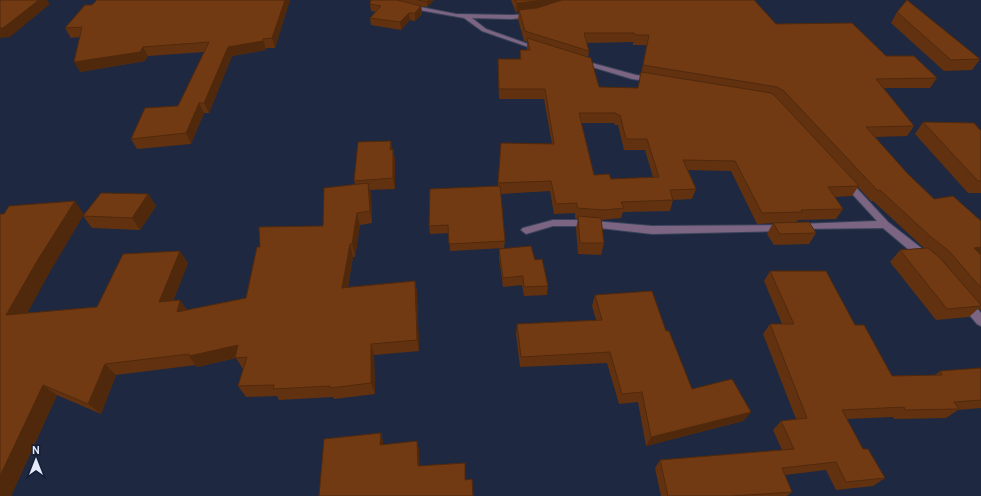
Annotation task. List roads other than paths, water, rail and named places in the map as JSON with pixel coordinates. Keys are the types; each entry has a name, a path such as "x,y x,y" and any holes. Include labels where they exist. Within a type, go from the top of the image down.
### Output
{"street":[{"path":"404,6 466,17 512,17 536,14"},
{"path":"466,17 484,30 550,53"},
{"path":"573,60 634,77 658,81"},
{"path":"839,174 885,224 929,260"},
{"path":"526,230 552,223 590,224 652,230 728,230 885,224"},
{"path":"962,297 981,321"}]}
